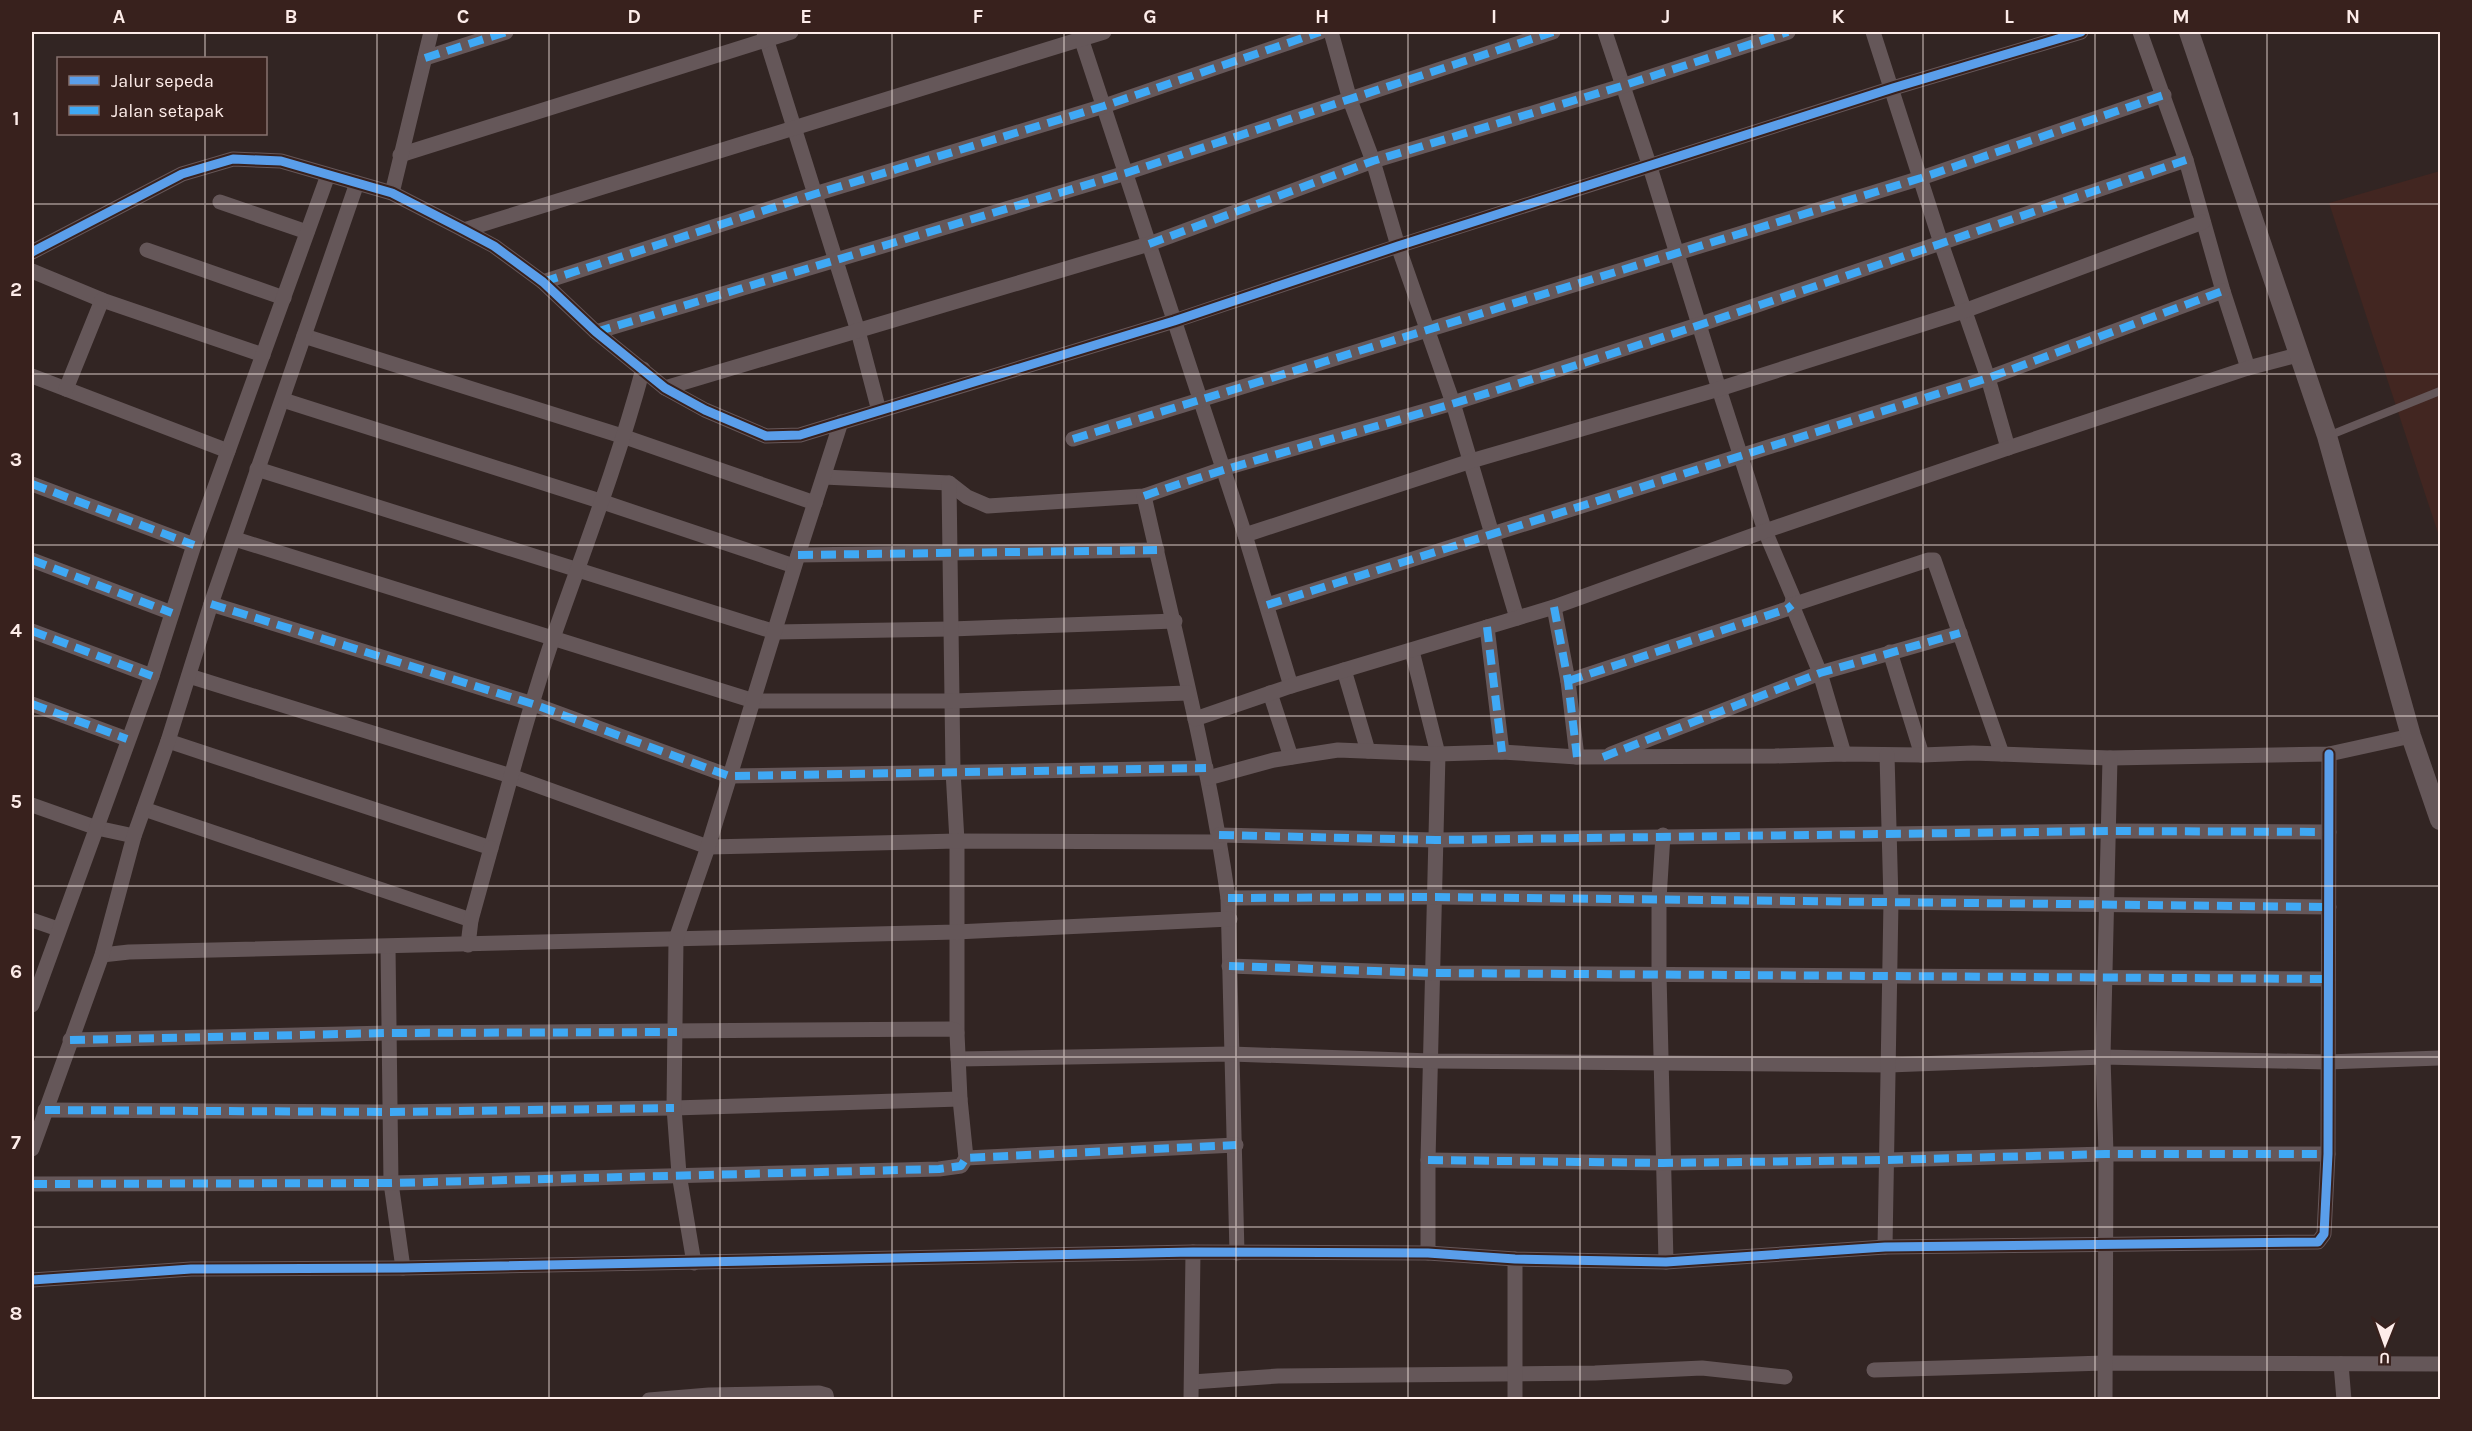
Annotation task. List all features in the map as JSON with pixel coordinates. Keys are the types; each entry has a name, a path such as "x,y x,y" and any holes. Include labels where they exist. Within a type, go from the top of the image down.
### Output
{"street":[{"path":"392,193 431,32"},
{"path":"425,58 506,32"},
{"path":"400,155 765,35 791,32"},
{"path":"464,230 1080,36 1104,32"},
{"path":"543,282 815,194 1104,106 1320,32"},
{"path":"1330,32 1350,100 1373,161 1398,246 1454,403 1517,618"},
{"path":"596,332 1126,173 1553,32"},
{"path":"1605,32 1765,531 1784,571 1793,597 1792,605 1820,673 1844,754"},
{"path":"665,388 1149,243 1373,161 1622,86 1788,32"},
{"path":"1873,32 1893,88 1941,243 1988,378 2008,448"},
{"path":"32,252 182,174 233,159 281,161 392,193 464,230 494,246 543,282 596,332 665,388 705,410 766,436 800,435 1174,321 1398,246 1893,88 2082,32"},
{"path":"2140,32 2186,160 2223,291 2248,368"},
{"path":"2189,32 2327,436 2411,736 2440,820"},
{"path":"765,35 858,331 879,411"},
{"path":"1080,36 1268,605 1291,686"},
{"path":"1073,439 1921,178 2164,95"},
{"path":"824,477 949,483 967,496 988,506 1144,496 1222,469 1454,403 1698,325 2186,160"},
{"path":"32,999 152,675 194,545 328,175"},
{"path":"32,1149 102,955 134,836 168,741 211,604 357,183"},
{"path":"220,202 307,232"},
{"path":"1245,535 1471,461 1719,389 1964,311 2203,222"},
{"path":"147,250 284,298"},
{"path":"32,271 102,300 263,355"},
{"path":"1268,605 1988,378 2223,291"},
{"path":"66,389 102,300"},
{"path":"304,336 625,437 814,503"},
{"path":"1195,719 1291,686 1554,607 1765,531 2008,448 2248,368 2298,355"},
{"path":"468,945 471,920 552,639 625,437 643,369"},
{"path":"32,376 228,451"},
{"path":"282,400 603,502 796,560 1157,550"},
{"path":"694,1263 679,1174 674,1108 676,939 708,847 796,560 842,422"},
{"path":"258,469 775,632 951,629 1175,621"},
{"path":"32,1184 391,1183 939,1169 961,1166 966,1158 957,1033 957,842 953,771 949,483"},
{"path":"32,484 194,545"},
{"path":"1144,496 1175,621 1188,693 1207,773 1220,838 1228,898 1237,1253"},
{"path":"235,539 754,701 953,701 1188,693"},
{"path":"32,560 172,613"},
{"path":"1568,681 1786,609 1792,605 1934,560 2002,754"},
{"path":"211,604 533,704 729,776 953,771 1207,773 1338,750 1438,754 1502,752 1577,757 2002,754 2110,758 2329,754 2411,736"},
{"path":"1554,607 1568,681 1577,757"},
{"path":"1487,627 1502,752"},
{"path":"32,631 152,675"},
{"path":"1603,757 1820,673 1960,633"},
{"path":"1412,651 1438,754 1428,1160 1428,1253"},
{"path":"1890,652 1922,755"},
{"path":"1344,670 1368,751"},
{"path":"189,676 511,776 708,847 1220,838 1436,840 2108,831 2329,832"},
{"path":"1270,693 1291,757"},
{"path":"32,704 127,739"},
{"path":"168,741 491,848"},
{"path":"32,1280 190,1269 403,1268 1193,1252 1428,1253 1515,1259 1666,1262 1885,1247 2318,1242 2324,1234 2328,1154 2326,1062 2329,754"},
{"path":"1885,1247 1891,901 1887,755"},
{"path":"2105,1400 2106,1154 2103,978 2110,758"},
{"path":"32,805 97,828 134,836"},
{"path":"144,809 471,920"},
{"path":"1663,836 1659,899 1659,974 1666,1262"},
{"path":"1228,898 1435,897 2329,907"},
{"path":"102,955 129,952 956,932 1230,919"},
{"path":"32,920 58,929"},
{"path":"388,947 391,1183 403,1268"},
{"path":"1229,966 1433,973 2328,979"},
{"path":"70,1040 390,1033 950,1029 957,1033"},
{"path":"958,1059 1231,1054 1431,1061 1888,1065 2103,1057 2326,1062 2440,1058"},
{"path":"45,1110 390,1112 674,1108 960,1099"},
{"path":"966,1158 1236,1145"},
{"path":"1428,1160 1663,1163 2106,1154 2328,1154"},
{"path":"1191,1400 1193,1252"},
{"path":"1515,1259 1515,1400"},
{"path":"1874,1370 2105,1363 2440,1364"},
{"path":"2341,1364 2344,1400"},
{"path":"1192,1382 1278,1376 1606,1373 1702,1368 1785,1377"},
{"path":"649,1400 819,1393 826,1395 827,1400"}],"lane":[{"path":"2327,436 2440,391"}],"shaded area":[{"path":"2440,171 2440,539 2329,203"}],"marked path":[{"path":"425,58 506,32"},
{"path":"543,282 815,194 1104,106 1320,32"},
{"path":"596,332 1126,173 1553,32"},
{"path":"1149,244 1373,161 1622,86 1788,32"},
{"path":"1073,439 1921,178 2164,95"},
{"path":"1144,496 1639,345 2186,160"},
{"path":"1267,605 1988,378 2223,291"},
{"path":"32,484 194,545"},
{"path":"798,555 1157,550"},
{"path":"32,560 172,613"},
{"path":"211,604 533,704 729,776 1206,768"},
{"path":"1568,681 1787,609 1792,605"},
{"path":"1554,607 1568,681 1577,757"},
{"path":"1487,627 1502,752"},
{"path":"32,631 152,676"},
{"path":"1603,757 1820,673 1960,633"},
{"path":"32,704 127,739"},
{"path":"1219,835 1436,840 2108,831 2329,832"},
{"path":"1228,898 1435,897 2329,907"},
{"path":"1229,966 1433,973 2328,979"},
{"path":"70,1040 389,1033 677,1032"},
{"path":"45,1110 390,1112 674,1108"},
{"path":"32,1184 391,1183 939,1169 961,1166 966,1158 1236,1145"},
{"path":"1428,1160 1663,1163 2106,1154 2328,1154"}],"cycle path":[{"path":"32,252 182,174 233,159 281,161 392,193 464,230 494,246 543,282 596,332 665,388 705,410 766,436 800,435 1174,321 1398,246 1893,88 2081,32"},
{"path":"32,1280 191,1269 403,1268 1193,1252 1428,1253 1515,1259 1666,1262 1885,1247 2318,1242 2324,1234 2328,1154 2329,754"}]}
